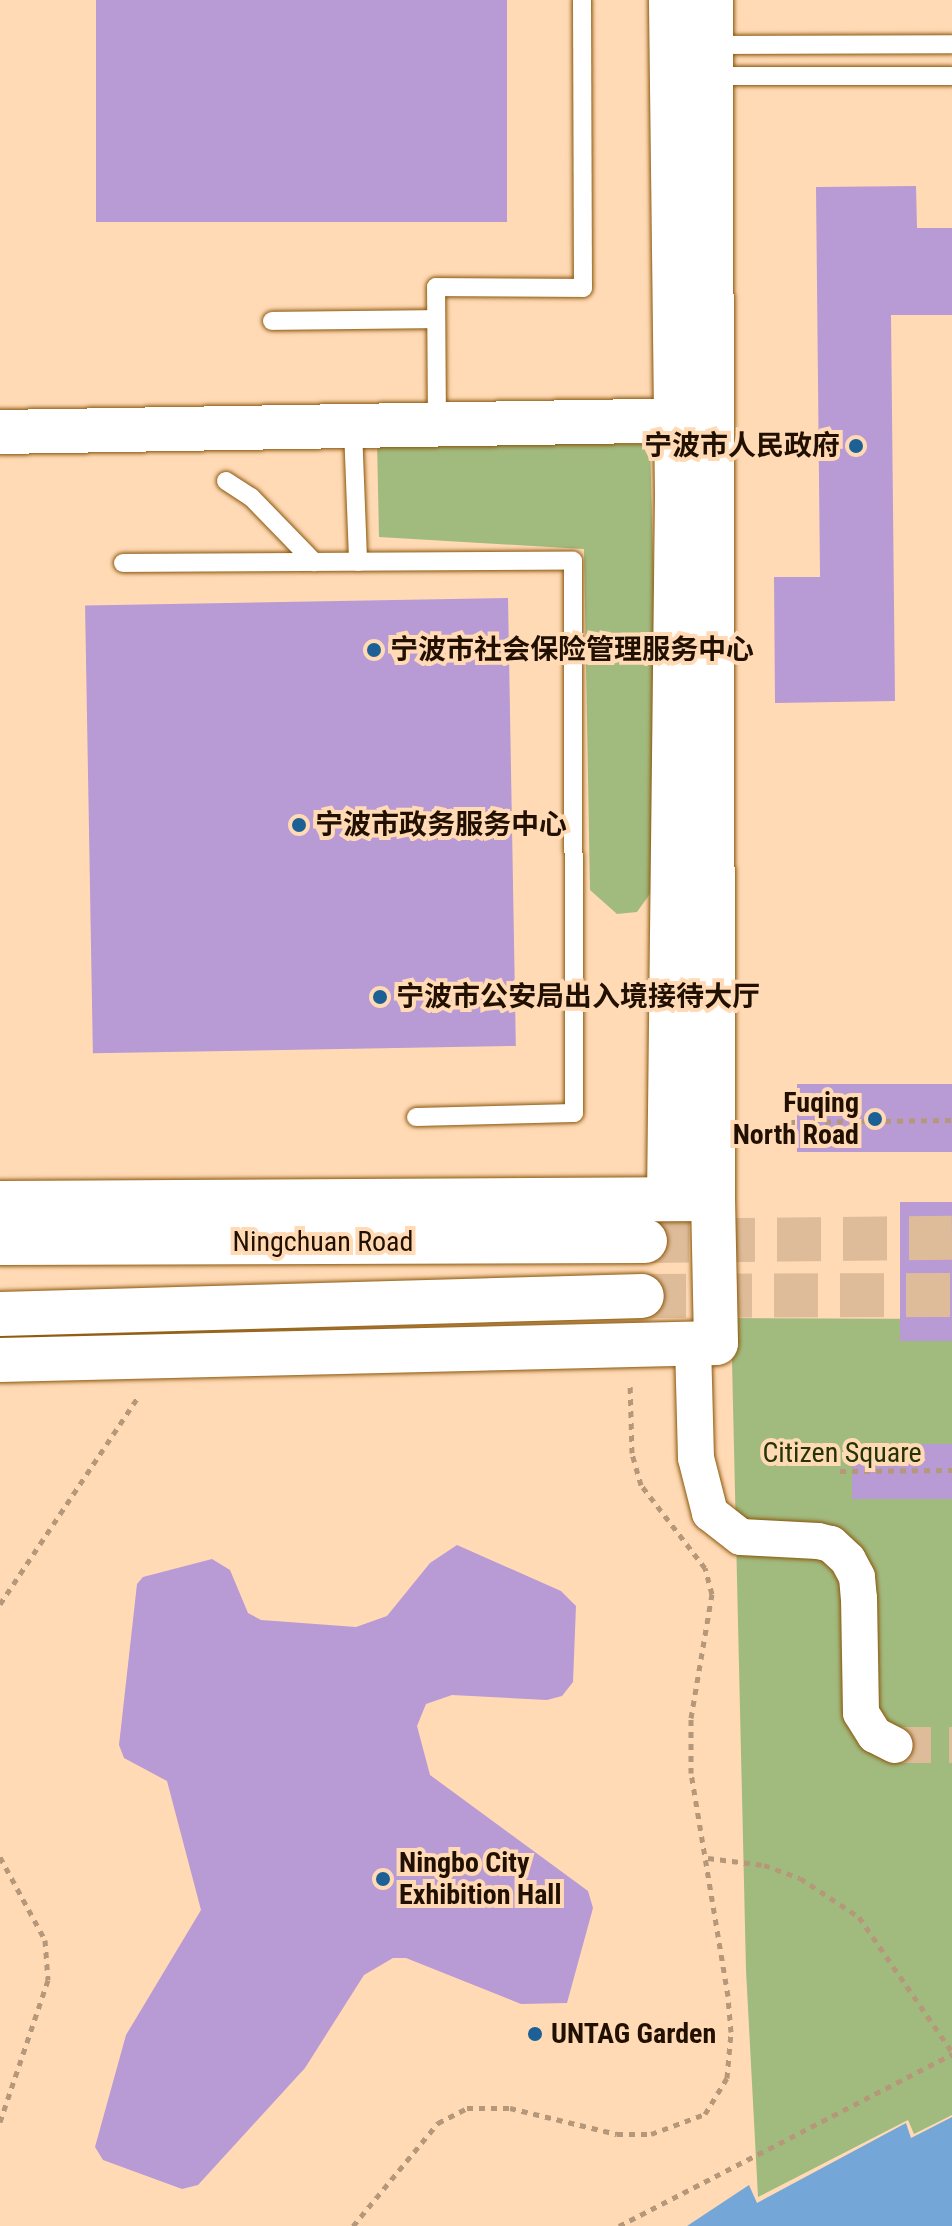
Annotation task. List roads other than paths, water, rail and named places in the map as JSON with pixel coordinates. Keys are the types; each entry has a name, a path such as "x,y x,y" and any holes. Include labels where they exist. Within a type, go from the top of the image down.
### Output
{"street":[{"path":"0,1360 716,1343 693,407 691,61 671,0"},
{"path":"691,61 711,0"},
{"path":"0,405 435,414 693,407"},
{"path":"669,1199 693,407"},
{"path":"0,432 353,429 435,414"},
{"path":"0,1203 713,1199"},
{"name":"Ningchuan Road","path":"0,1243 645,1241"},
{"path":"0,1314 642,1296"},
{"path":"693,1344 696,1458 710,1513 741,1537 818,1541 831,1544 848,1560 857,1577 859,1598 861,1713 875,1735 895,1745"}],"lane":[{"path":"435,414 436,287 583,288 582,0"},
{"path":"691,61 952,44"},
{"path":"691,61 952,76"},
{"path":"272,321 435,319"},
{"path":"353,429 358,562"},
{"path":"226,481 251,497 314,562"},
{"path":"123,563 573,561 574,1113 416,1117"}],"water":[{"path":"952,2117 952,2226 687,2226 749,2185 757,2203 906,2123 911,2138"}],"tunnel":[{"path":"645,1241 952,1238"},
{"path":"642,1296 952,1295"},
{"path":"895,1745 952,1745"}],"place":[{"name":"宁波市人民政府","path":"856,446"},
{"name":"宁波市社会保险管理服务中心","path":"374,650"},
{"name":"宁波市政务服务中心","path":"299,825"},
{"name":"宁波市公安局出入境接待大厅","path":"380,997"},
{"name":"Fuqing North Road","path":"875,1119"},
{"name":"Ningbo City Exhibition Hall","path":"383,1879"},
{"name":"UNTAG Garden","path":"535,2034"}],"park label":[{"name":"Citizen Square","path":"842,1453"}]}
